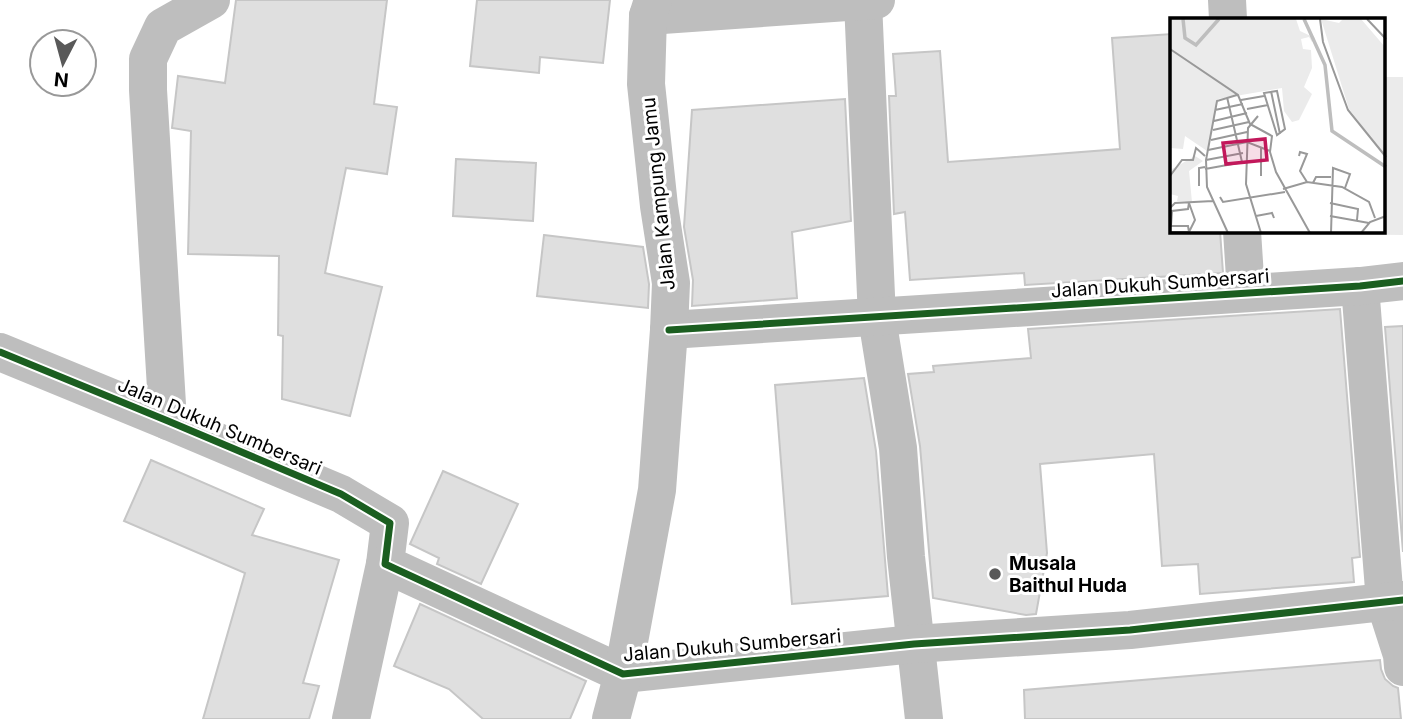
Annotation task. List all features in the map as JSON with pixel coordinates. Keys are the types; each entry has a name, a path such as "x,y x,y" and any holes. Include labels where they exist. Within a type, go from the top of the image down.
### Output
{"street":[{"path":"169,421 148,59 163,27 211,0"},
{"path":"1227,0 1228,18"},
{"path":"650,8 869,1 877,318 898,448 914,644 924,719"},
{"name":"Jalan Kampung Jamu","path":"611,719 623,674 657,490 669,330 671,283 659,206 646,84 650,8"},
{"name":"Jalan Dukuh Sumbersari","path":"1242,233 1246,293"},
{"name":"Jalan Dukuh Sumbersari","path":"669,330 1360,286 1403,281"},
{"path":"1360,286 1403,667"},
{"name":"Jalan Dukuh Sumbersari","path":"0,352 341,494 390,523 385,564 351,719"},
{"name":"Jalan Dukuh Sumbersari","path":"385,564 623,674 914,644 1130,629 1394,601"}],"shaded area":[{"path":"1386,77 1403,77 1403,235 1320,234 1386,233"}],"building":[{"path":"236,0 387,0 374,104 397,107 387,174 346,168 325,273 382,287 350,416 282,399 283,336 278,335 279,256 188,254 191,131 172,128 178,76 225,83"},
{"path":"477,0 610,0 603,63 540,57 539,73 470,66"},
{"path":"1170,34 1170,233 1220,233 1223,273 1025,285 1024,273 910,280 905,212 894,214 889,96 896,96 893,54 940,51 948,162 1120,149 1112,38"},
{"path":"845,99 851,221 792,232 797,298 692,306 693,280 684,227 692,110"},
{"path":"456,159 536,163 533,221 453,216"},
{"path":"544,235 643,247 649,284 648,308 537,296"},
{"path":"1340,309 1360,557 1352,558 1354,582 1200,594 1198,564 1162,566 1154,454 1040,464 1047,553 1036,614 1026,615 933,598 920,446 908,374 934,372 933,366 1031,358 1028,329"},
{"path":"1403,326 1403,552 1385,327"},
{"path":"864,378 876,451 888,596 792,604 775,385"},
{"path":"151,460 264,509 252,535 339,560 303,683 319,686 309,719 203,719 245,573 124,521"},
{"path":"443,471 518,504 481,584 437,564 439,558 410,544"},
{"path":"420,604 586,681 570,719 483,719 449,689 394,666"},
{"path":"1380,660 1385,679 1398,688 1401,719 1025,719 1024,690"}],"cycle path":[{"path":"669,330 1360,286 1403,281"},
{"path":"0,352 341,494 390,523 385,564 623,674 914,644 1130,630 1403,600"}],"place":[{"name":"Musala Baithul Huda","path":"995,574"}]}
